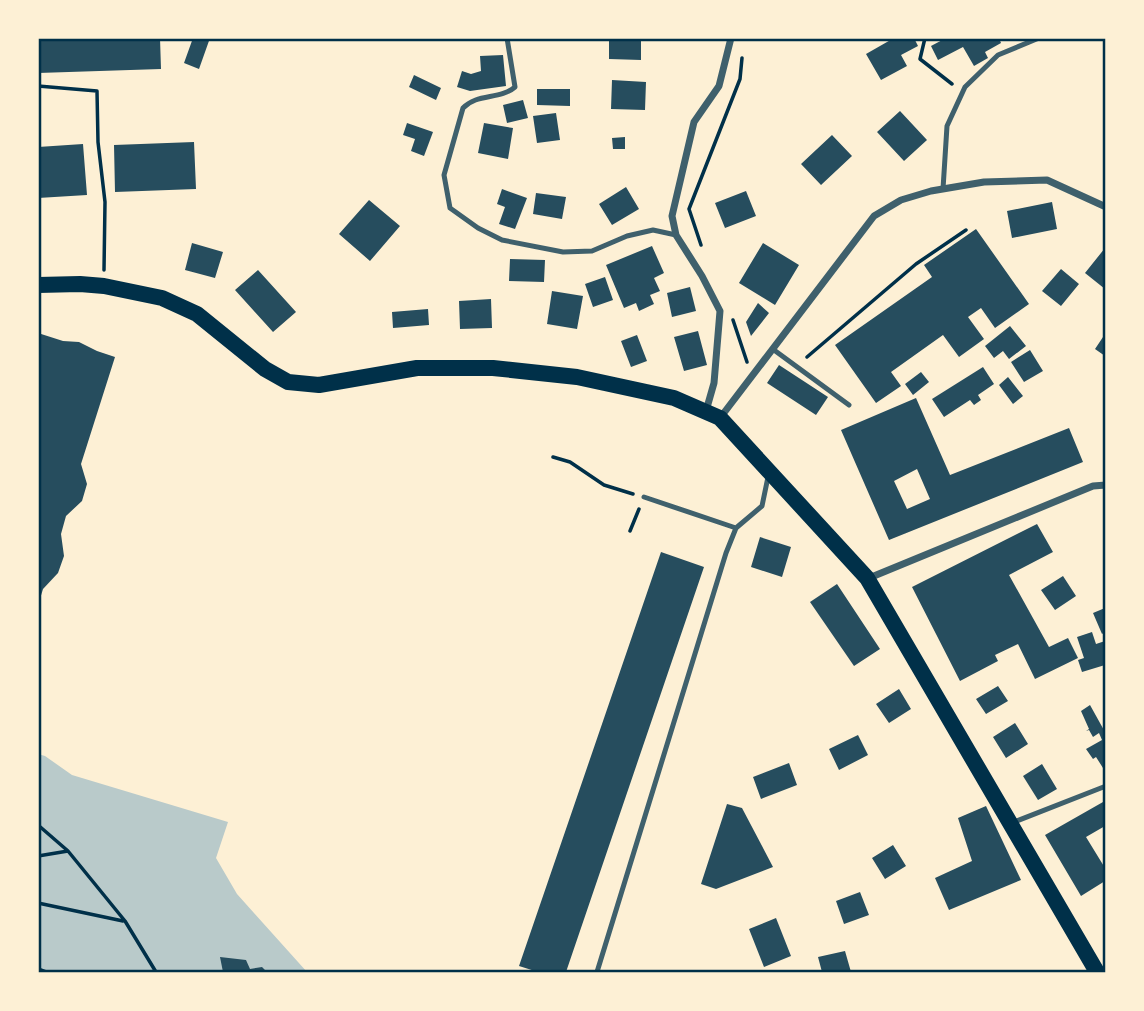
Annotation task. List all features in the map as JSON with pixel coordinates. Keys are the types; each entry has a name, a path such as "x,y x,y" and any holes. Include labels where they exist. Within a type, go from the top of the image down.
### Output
{"main road":[{"path":"38,285 104,286 162,299 197,314 265,369 288,382 319,385 417,368 493,368 577,377 674,398 713,415 769,471 867,578 1097,972"}],"street":[{"path":"713,415 720,311 676,235 672,216 694,122 719,86 731,38"},
{"path":"713,415 774,350 874,216 901,200 984,182 1047,180 1105,207"},
{"path":"867,578 1093,486 1105,485"}],"lane":[{"path":"507,38 515,87 509,92 471,100 463,108 444,175 450,208 478,228 502,240 563,252 592,251 627,236 653,230 676,235"},
{"path":"943,189 947,126 965,87 998,55 1039,38"},
{"path":"774,350 849,405"},
{"path":"597,972 726,553 736,528 762,506 769,471"},
{"path":"644,497 736,528"},
{"path":"1010,824 1105,786"}],"path":[{"path":"925,38 920,59 951,84 965,87"},
{"path":"705,255 689,209 740,79 742,52"},
{"path":"38,86 97,91 98,142 105,202 104,286"},
{"path":"795,366 813,354 916,264 966,230"},
{"path":"730,313 748,366"},
{"path":"553,457 570,462 604,485 644,497 630,531"},
{"path":"38,825 68,851 125,921 156,972"},
{"path":"38,856 68,851"},
{"path":"38,903 125,921"},
{"path":"38,969 46,972"}],"shaded area":[{"path":"38,754 72,775 228,822 216,858 237,894 307,972 39,972"}],"building":[{"path":"38,38 160,38 161,69 38,73"},
{"path":"193,38 210,38 199,69 184,63"},
{"path":"609,38 641,38 641,60 609,59"},
{"path":"894,38 914,38 918,46 901,55 907,66 881,80 866,54"},
{"path":"946,38 999,38 1001,43 985,52 988,58 974,66 963,47 938,60 931,46"},
{"path":"503,55 506,86 470,91 457,87 462,71 471,74 481,71 480,56"},
{"path":"414,75 441,88 436,100 409,87"},
{"path":"612,80 646,82 645,110 611,109"},
{"path":"537,89 570,89 570,106 537,105"},
{"path":"523,100 528,118 507,123 503,105"},
{"path":"900,111 927,140 904,161 877,132"},
{"path":"556,113 560,140 537,143 533,116"},
{"path":"407,123 433,132 424,156 411,151 415,139 403,135"},
{"path":"484,123 513,128 508,159 478,153"},
{"path":"832,135 852,156 821,185 801,164"},
{"path":"625,137 625,149 613,149 612,138"},
{"path":"194,142 196,189 115,192 114,145"},
{"path":"83,144 87,195 38,198 38,147"},
{"path":"626,187 639,209 612,225 599,204"},
{"path":"502,189 527,198 515,229 499,224 505,207 497,204"},
{"path":"746,191 756,216 725,228 715,203"},
{"path":"536,193 566,197 562,219 533,214"},
{"path":"369,200 400,226 370,261 339,234"},
{"path":"1052,202 1057,229 1012,238 1007,211"},
{"path":"976,229 1029,304 995,328 981,308 968,317 984,339 959,357 943,335 891,372 901,386 876,403 835,345 932,277 924,265"},
{"path":"192,243 223,252 215,278 185,270"},
{"path":"763,243 799,265 775,305 739,283"},
{"path":"652,246 664,273 654,278 660,291 650,295 654,304 639,311 636,303 624,308 606,265"},
{"path":"1105,248 1105,289 1085,273"},
{"path":"510,259 545,260 544,282 509,281"},
{"path":"1061,269 1079,284 1061,306 1042,291"},
{"path":"258,270 296,312 273,332 235,290"},
{"path":"605,277 613,300 593,307 585,284"},
{"path":"690,287 696,311 672,317 667,293"},
{"path":"552,291 583,296 577,329 547,324"},
{"path":"491,299 492,328 460,329 459,301"},
{"path":"758,303 769,313 751,336 746,322"},
{"path":"428,309 429,325 393,328 392,312"},
{"path":"1010,326 1026,346 1009,359 1003,351 994,358 985,346"},
{"path":"698,331 707,365 684,371 674,337"},
{"path":"38,333 63,341 79,342 115,357 81,464 87,484 82,501 66,516 61,534 64,556 58,573 43,589 39,602 38,407 41,397 38,396"},
{"path":"1105,334 1105,356 1095,349"},
{"path":"637,335 647,361 631,367 621,341"},
{"path":"1030,350 1043,371 1024,382 1011,362"},
{"path":"779,365 828,397 816,415 767,383"},
{"path":"983,367 994,384 978,395 981,400 974,405 970,400 944,417 932,399"},
{"path":"921,372 929,382 913,395 905,384"},
{"path":"1008,377 1023,396 1013,404 999,385"},
{"path":"916,398 950,475 1069,428 1083,462 889,540 841,430","holes":["917,469 930,499 907,509 894,481"]},
{"path":"1037,524 1053,552 1009,575 1049,647 1068,638 1078,658 1035,679 1018,644 995,655 998,661 960,681 912,587"},
{"path":"760,537 791,547 782,577 751,567"},
{"path":"661,552 704,567 566,972 538,972 519,966"},
{"path":"1063,576 1076,596 1055,610 1041,590"},
{"path":"837,584 880,649 854,666 810,602"},
{"path":"1105,608 1105,632 1102,634 1093,613"},
{"path":"1092,632 1096,644 1105,641 1105,665 1082,672 1078,660 1084,658 1077,637"},
{"path":"998,686 1008,701 986,714 976,699"},
{"path":"899,689 911,709 889,723 876,704"},
{"path":"1090,705 1105,732 1103,768 1096,757 1093,759 1086,749 1102,740 1099,733 1093,737 1089,730 1086,731 1089,729 1081,711"},
{"path":"1015,723 1028,744 1006,758 993,737"},
{"path":"858,735 868,755 839,770 829,749"},
{"path":"789,763 797,785 761,799 753,777"},
{"path":"1042,764 1057,789 1038,800 1023,776"},
{"path":"1103,802 1105,826 1086,837 1105,868 1105,881 1081,896 1045,835"},
{"path":"727,804 742,808 773,867 716,889 701,884"},
{"path":"986,806 1021,880 949,910 935,878 972,861 958,818"},
{"path":"893,845 906,866 885,879 872,858"},
{"path":"860,892 869,915 844,924 836,901"},
{"path":"776,918 791,956 764,967 749,929"},
{"path":"845,951 851,972 822,972 818,957"},
{"path":"220,957 246,960 250,969 262,967 267,972 223,972"}]}
